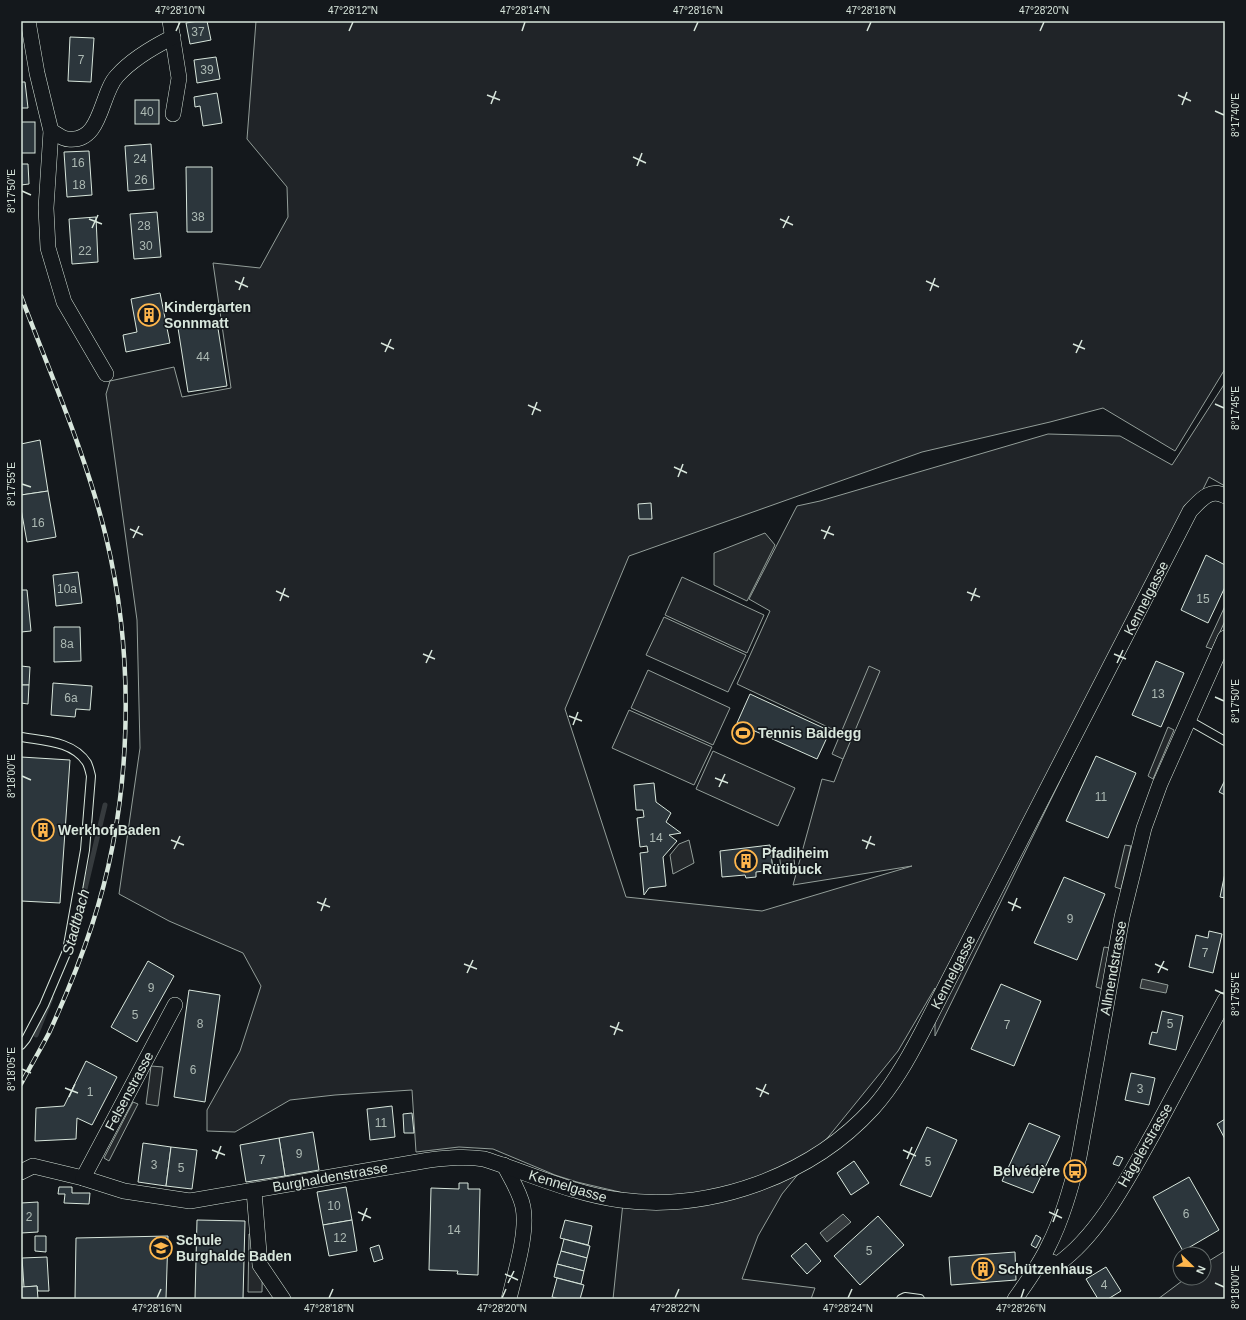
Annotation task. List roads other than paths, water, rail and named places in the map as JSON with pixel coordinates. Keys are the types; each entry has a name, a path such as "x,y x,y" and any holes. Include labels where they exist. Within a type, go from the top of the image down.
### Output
{"street":[{"path":"28,21 37,73 51,131 46,208 48,248 64,302 106,374"},
{"path":"170,21 178,78 173,114"},
{"path":"51,131 67,139 78,138 88,134 96,123 110,87 116,76 151,49 173,37"},
{"name":"Kennelgasse","path":"504,1165 565,1188 595,1196 638,1202 669,1202 711,1197 748,1187 792,1169 825,1150 858,1124 878,1102 894,1080 922,1032 1190,511 1205,496 1214,493 1225,496"},
{"name":"Allmendstrasse","path":"1015,1299 1042,1259 1056,1228 1079,1157 1121,924 1144,828 1160,784 1225,638"},
{"name":"Hägelerstrasse","path":"1042,1259 1058,1264 1076,1250 1096,1227 1133,1169 1225,1000"},
{"name":"Felsenstrasse","path":"83,1178 175,1004"},
{"name":"Burghaldenstrasse","path":"21,1172 33,1166 83,1178 124,1191 190,1202 429,1160 472,1157 504,1165"},
{"path":"504,1165 520,1196 524,1215 521,1247 509,1299"},
{"path":"254,1191 260,1265 283,1299"}],"lane":[{"path":"1188,720 1225,741"},
{"path":"21,737 61,743 78,753 88,764 91,776 85,850 67,951 44,1005 26,1039 21,1045"},
{"path":"901,1299 905,1297 920,1299"}],"waterway":[{"name":"Stadtbach","path":"70,952 105,805"},
{"name":"Stadtbach","path":"36,1035 51,998"}],"railway":[{"path":"21,296 67,415 98,506 116,584 122,633 125,682 125,732 122,782 115,831 105,879 92,925 61,1007 49,1033 21,1084"}],"place":[{"name":"Kindergarten Sonnmatt","path":"149,315"},
{"name":"Tennis Baldegg","path":"743,733"},
{"name":"Werkhof Baden","path":"43,830"},
{"name":"Pfadiheim Rütibuck","path":"746,861"},
{"name":"Belvédère","path":"1075,1171"},
{"name":"Schule Burghalde Baden","path":"161,1248"},
{"name":"Schützenhaus","path":"983,1269"}]}
